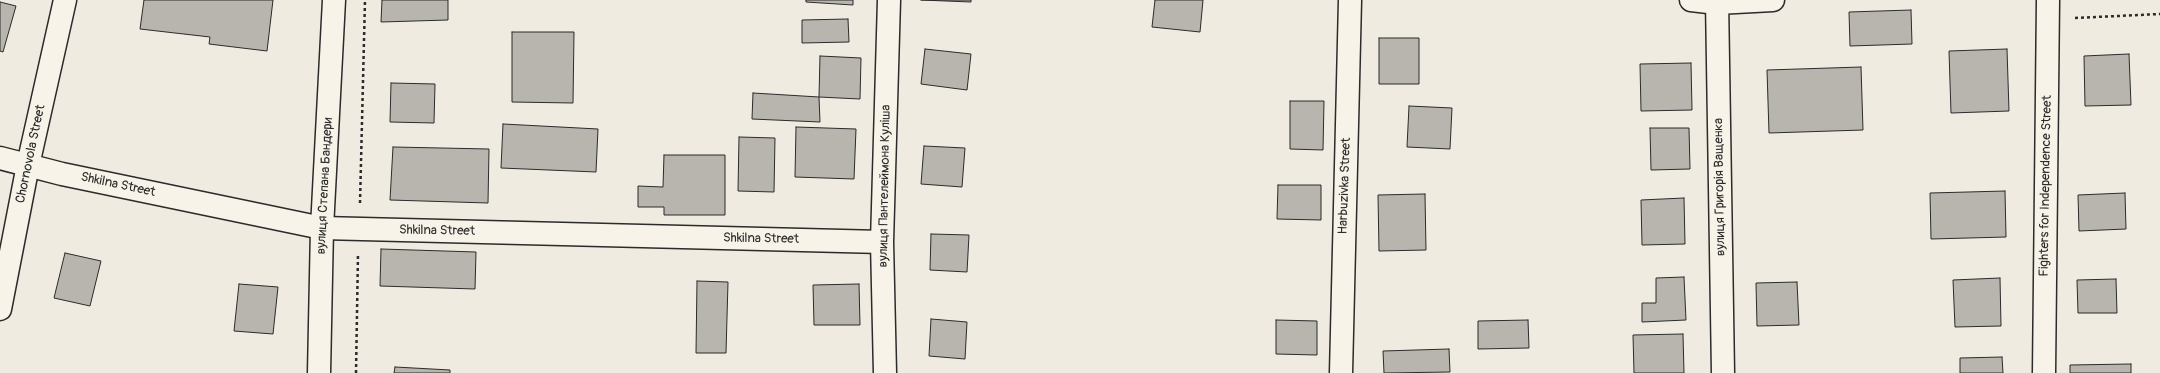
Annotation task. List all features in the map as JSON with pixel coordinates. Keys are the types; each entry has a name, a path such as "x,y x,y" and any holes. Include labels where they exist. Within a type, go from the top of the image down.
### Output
{"street":[{"name":"Chornovola Street","path":"0,309 28,165 66,0"},
{"name":"вулиця Степана Бандери","path":"320,373 322,228 334,0"},
{"name":"вулиця Пантелеймона Куліша","path":"885,373 882,242 889,0"},
{"name":"Harbuzivka Street","path":"1340,373 1350,0"},
{"path":"1691,0 1773,0"},
{"name":"вулиця Григорія Ващенка","path":"1717,1 1723,373"},
{"name":"Fighters for Independence Street","path":"2044,373 2048,10"},
{"name":"Shkilna Street","path":"0,158 322,228 882,242"}],"path":[{"path":"356,373 365,0"},
{"path":"2048,10 2160,14"}],"building":[{"path":"144,0 273,0 267,51 209,44 210,37 140,29"},
{"path":"382,0 448,0 448,20 381,22"},
{"path":"806,0 853,0 853,5 806,2"},
{"path":"921,0 971,0 971,2"},
{"path":"1155,0 1203,0 1200,32 1152,27"},
{"path":"0,2 16,6 3,52 0,51"},
{"path":"1911,10 1912,44 1850,46 1849,12"},
{"path":"848,19 849,42 802,43 802,20"},
{"path":"512,32 574,32 573,103 512,102"},
{"path":"1379,38 1419,38 1419,84 1379,84"},
{"path":"925,49 971,54 967,90 921,84"},
{"path":"2007,49 2009,111 1951,113 1949,51"},
{"path":"2129,54 2131,105 2085,106 2084,56"},
{"path":"820,56 861,58 860,99 819,97"},
{"path":"1691,63 1692,110 1641,111 1640,64"},
{"path":"1861,67 1863,130 1769,133 1767,70"},
{"path":"391,83 435,84 434,123 390,122"},
{"path":"753,93 819,97 820,122 752,119"},
{"path":"1290,101 1324,101 1323,150 1290,149"},
{"path":"1409,106 1452,108 1450,149 1407,147"},
{"path":"503,124 598,129 596,172 501,168"},
{"path":"796,127 856,129 854,179 795,177"},
{"path":"1650,128 1689,128 1690,169 1651,170"},
{"path":"739,137 775,138 774,192 738,191"},
{"path":"924,146 965,148 962,187 921,184"},
{"path":"393,147 489,149 488,203 390,200"},
{"path":"664,155 725,155 725,215 664,215 664,207 638,207 638,186 663,187"},
{"path":"1278,185 1321,185 1321,220 1277,219"},
{"path":"2005,191 2006,237 1931,239 1930,193"},
{"path":"2125,193 2126,229 2079,231 2078,195"},
{"path":"1425,194 1426,250 1379,251 1378,195"},
{"path":"1684,198 1685,244 1642,245 1641,200"},
{"path":"931,234 969,235 967,272 930,270"},
{"path":"381,249 476,252 475,289 380,286"},
{"path":"65,253 101,261 90,306 54,298"},
{"path":"1684,277 1686,320 1642,322 1642,303 1656,303 1656,278"},
{"path":"2000,278 2001,326 1955,327 1953,280"},
{"path":"2116,279 2117,313 2078,313 2077,280"},
{"path":"697,281 728,282 726,353 696,353"},
{"path":"1797,282 1799,325 1757,326 1756,283"},
{"path":"239,284 278,287 273,334 234,331"},
{"path":"859,284 860,325 814,325 813,285"},
{"path":"931,319 967,322 965,359 929,356"},
{"path":"1276,320 1317,321 1317,355 1276,354"},
{"path":"1528,320 1529,348 1478,349 1478,321"},
{"path":"1683,334 1684,373 1634,373 1633,335"},
{"path":"1449,349 1450,372 1384,373 1383,351"},
{"path":"2002,357 2003,373 1960,373 1960,358"},
{"path":"2131,364 2131,373 2070,373 2070,365"},
{"path":"395,367 450,370 450,373 394,373"}]}
